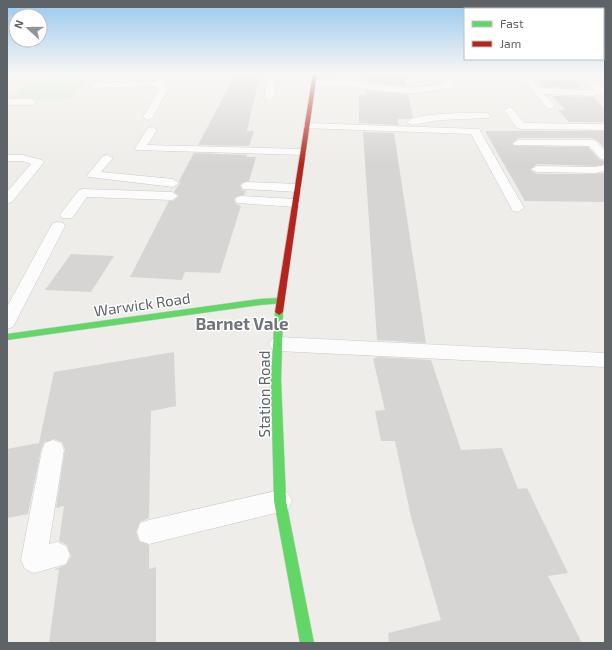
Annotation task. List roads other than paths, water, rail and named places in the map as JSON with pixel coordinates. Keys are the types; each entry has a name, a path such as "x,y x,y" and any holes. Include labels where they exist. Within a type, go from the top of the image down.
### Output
{"main road":[{"name":"Station Road","path":"307,643 280,501 276,380 280,301 311,103"},
{"name":"Warwick Road","path":"7,337 260,302 280,301"}],"lane":[{"path":"148,116 156,103"},
{"path":"509,110 521,126 605,127"},
{"path":"398,123 424,121 440,117 486,116"},
{"path":"308,124 359,122"},
{"path":"308,124 475,131 518,208"},
{"path":"152,130 140,148 304,152"},
{"path":"518,143 592,143 605,157"},
{"path":"7,158 23,158 38,162 8,199"},
{"path":"107,158 93,175 173,183"},
{"path":"537,169 595,170 605,168"},
{"path":"247,186 298,188"},
{"path":"7,323 62,221 83,193 172,196"},
{"path":"241,200 296,203"},
{"path":"278,344 605,360"},
{"path":"53,450 34,560 57,555"},
{"path":"149,532 280,501"}],"district":[{"name":"Barnet Vale","path":"242,323"}]}
